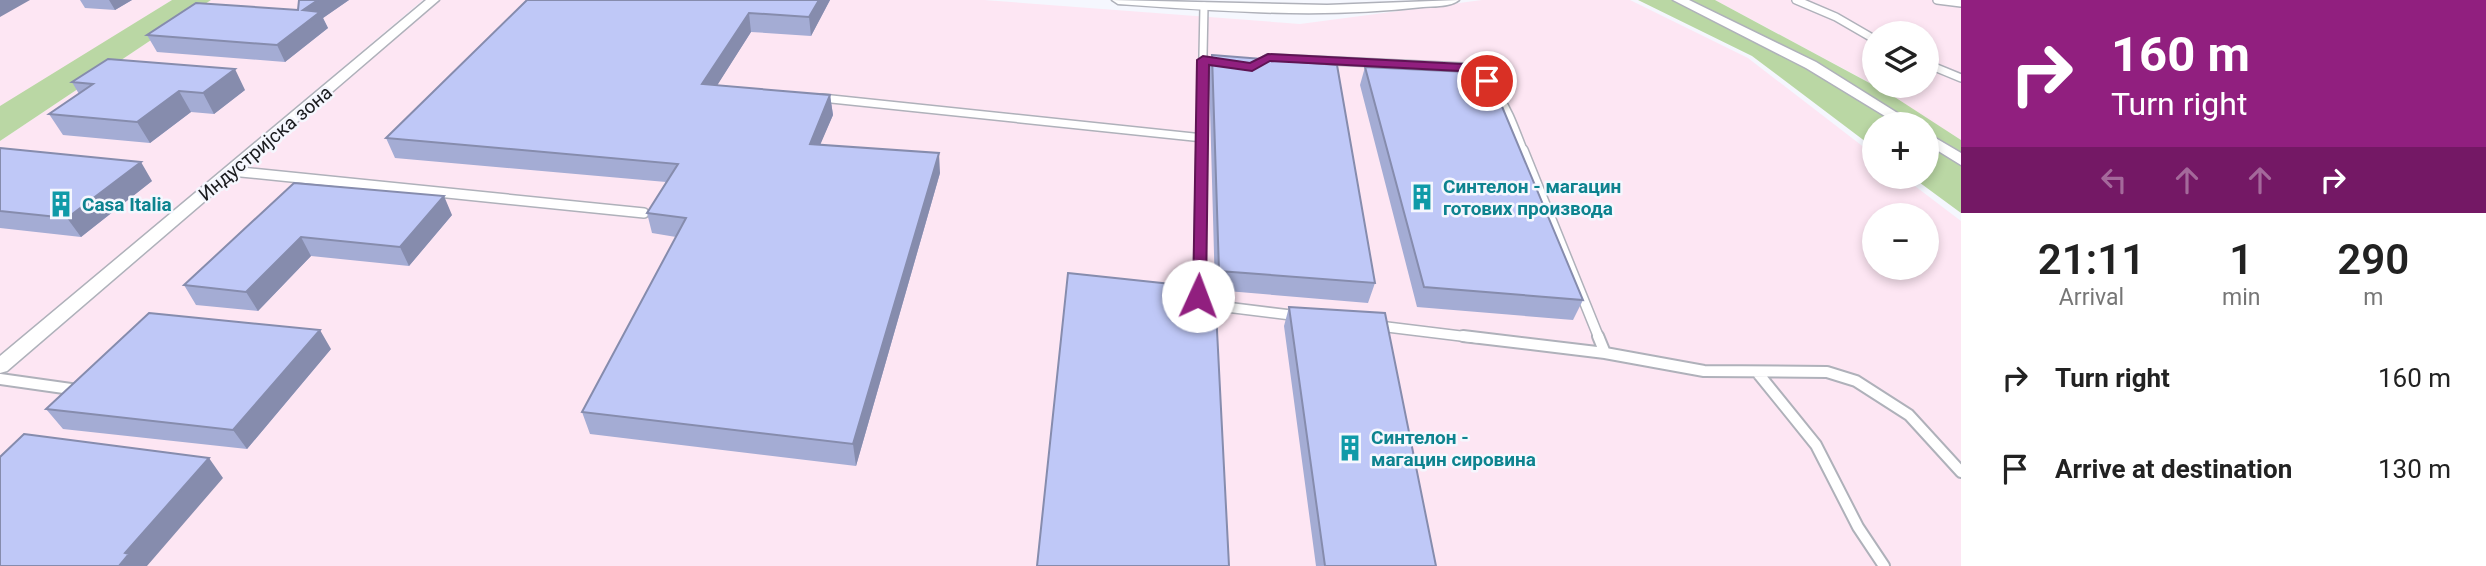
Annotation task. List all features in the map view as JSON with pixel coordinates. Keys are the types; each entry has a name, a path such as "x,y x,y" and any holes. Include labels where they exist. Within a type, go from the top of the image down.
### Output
{"street":[{"name":"Индустријска зона","path":"0,366 433,0"},
{"path":"1118,0 1204,6 1357,10 1453,0"},
{"path":"1679,0 1811,65 1888,112"},
{"path":"1939,145 1961,160"}],"lane":[{"path":"1796,0 1862,32"},
{"path":"1937,0 1961,4"},
{"path":"1204,6 1198,296 1218,306 1315,318"},
{"path":"1252,67 1268,58 1463,67 1487,81 1503,101 1605,353"},
{"path":"1203,60 1216,62"},
{"path":"1939,69 1961,78"},
{"path":"821,98 1203,138"},
{"path":"231,171 644,213"},
{"path":"1370,325 1605,353 1704,371 1827,372 1856,381 1909,415 1961,472"},
{"path":"1757,372 1816,445 1858,527 1884,566"},
{"path":"0,379 81,391"}],"shaded area":[{"path":"0,0 172,0 0,106"},
{"path":"211,0 423,0 0,356 0,141"},
{"path":"440,0 984,0 1300,24 1482,0 1630,0 1748,58 1862,146 1862,189 1919,189 1937,203 1862,203 1862,280 1939,280 1939,204 1961,221 1961,566 0,566 0,379"},
{"path":"1715,0 1961,0 1961,140 1939,126 1939,112 1916,112 1894,98 1939,98 1939,21 1862,21 1862,79"}],"green space":[{"path":"172,0 211,0 0,141 0,106"},
{"path":"1638,0 1715,0 1862,79 1862,98 1896,98 1918,112 1862,112 1862,139 1752,56"},
{"path":"1939,126 1961,140 1961,213 1928,189 1939,189"}],"building":[{"path":"299,0 318,0 303,10 320,12 277,45 147,35 196,3 298,10"},
{"path":"527,0 819,0 809,17 749,13 702,84 830,95 810,144 939,153 853,444 582,412 686,218 647,213 678,164 386,138"},
{"path":"1212,55 1337,65 1375,283 1219,271"},
{"path":"108,59 235,69 203,93 179,91 137,122 49,114 93,84 72,82"},
{"path":"1365,67 1488,73 1583,300 1424,287"},
{"path":"0,148 141,162 67,218 0,211"},
{"path":"294,183 444,196 400,247 301,237 246,292 184,285"},
{"path":"1068,273 1209,288 1215,291 1229,566 1037,566"},
{"name":"Синтелон - магацин сировина","path":"1289,307 1385,313 1436,566 1325,566"},
{"path":"149,313 320,330 233,430 46,409"},
{"path":"24,434 209,458 125,553 129,554 119,566 0,566 0,457"}],"place":[{"name":"Синтелон - магацин готових производа","path":"1422,197"},
{"name":"Casa Italia","path":"61,204"},
{"name":"Синтелон - магацин сировина","path":"1350,448"}],"route":[{"path":"1198,296 1203,60 1252,67 1268,58 1463,67 1487,81"}]}
